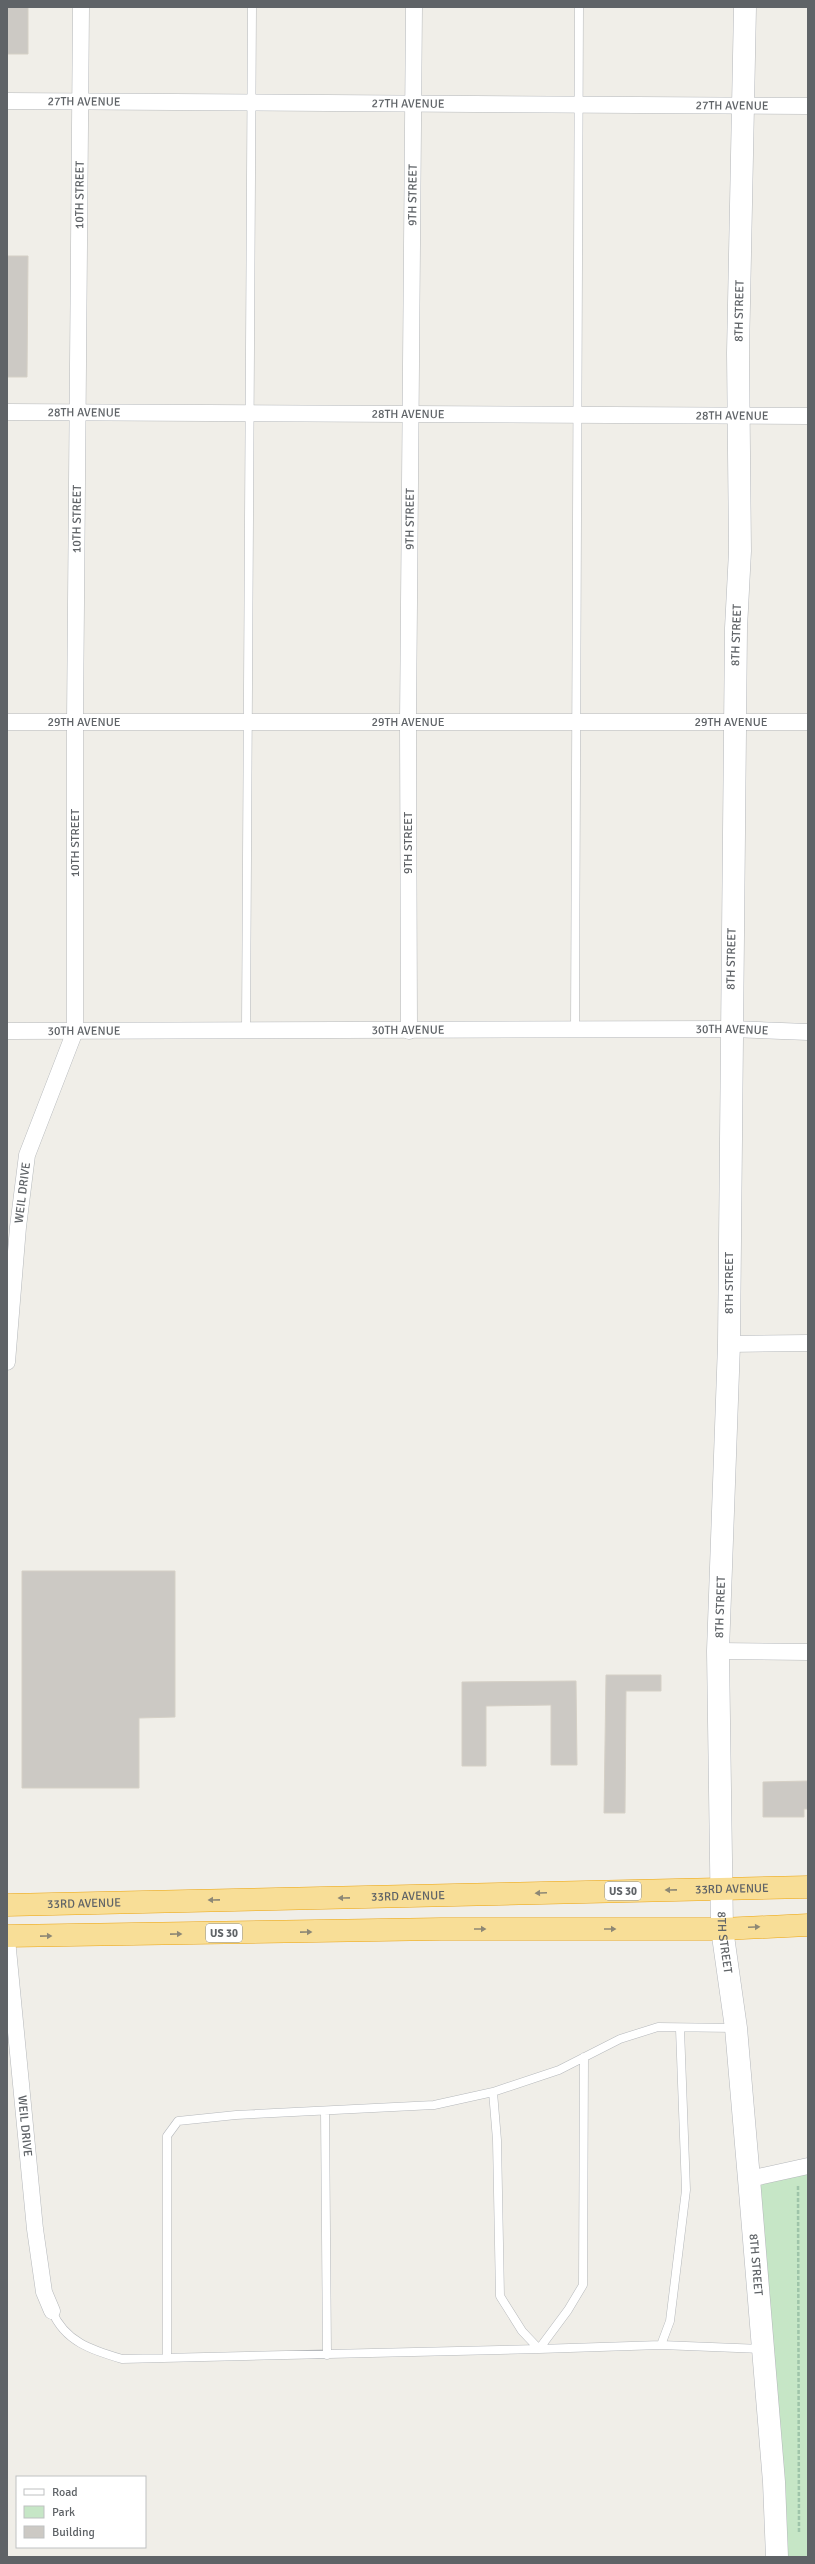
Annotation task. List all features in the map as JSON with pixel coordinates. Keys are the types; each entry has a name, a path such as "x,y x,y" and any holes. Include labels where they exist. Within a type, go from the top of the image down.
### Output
{"highway":[{"name":"33RD AVENUE","path":"7,1905 808,1887"},
{"name":"US 30","path":"7,1938 441,1930 722,1928 808,1925"}],"main road":[{"name":"8TH STREET","path":"744,7 744,105 738,353 740,551 736,628 734,722 729,1344 718,1651 721,1888 722,1928 736,2028 749,2179 774,2482 777,2557"}],"street":[{"name":"10TH STREET","path":"75,1031 76,412 80,7"},
{"name":"9TH STREET","path":"409,1030 408,722 414,7"},
{"name":"27TH AVENUE","path":"7,101 808,106"},
{"name":"28TH AVENUE","path":"7,412 250,412 808,416"},
{"name":"29TH AVENUE","path":"7,722 808,722"},
{"name":"30TH AVENUE","path":"7,1031 246,1029 575,1031 731,1029 808,1032"},
{"name":"WEIL DRIVE","path":"7,1362 18,1227 27,1155 75,1031"},
{"path":"729,1344 808,1343"},
{"path":"718,1651 808,1652"},
{"name":"WEIL DRIVE","path":"7,1938 36,2230 44,2292 52,2311"},
{"path":"749,2179 803,2167"}],"lane":[{"path":"246,1029 252,7"},
{"path":"575,1031 579,7"},
{"path":"167,2358 167,2136 178,2121 236,2115 434,2105 493,2092 559,2070 620,2039 658,2027 680,2029 736,2028"},
{"path":"661,2345 670,2321 686,2190 680,2029"},
{"path":"539,2349 568,2310 583,2285 584,2057"},
{"path":"493,2092 496,2140 500,2296 522,2331 539,2349"},
{"path":"325,2111 326,2355"},
{"path":"52,2311 58,2326 88,2350 122,2359 326,2355 661,2345 762,2349"}],"path":[{"path":"799,2541 803,2167"}],"green space":[{"path":"808,2166 808,2557 777,2557 749,2179"}],"building":[{"path":"7,7 28,7 28,54 7,54"},
{"path":"7,256 28,256 27,377 7,377"},
{"path":"22,1571 175,1571 175,1717 139,1718 139,1788 22,1788"},
{"path":"606,1675 661,1675 661,1691 626,1691 625,1813 604,1813"},
{"path":"576,1681 577,1765 551,1765 551,1705 486,1706 486,1766 462,1766 462,1682"},
{"path":"808,1781 808,1809 804,1809 804,1817 763,1817 763,1782"}]}
